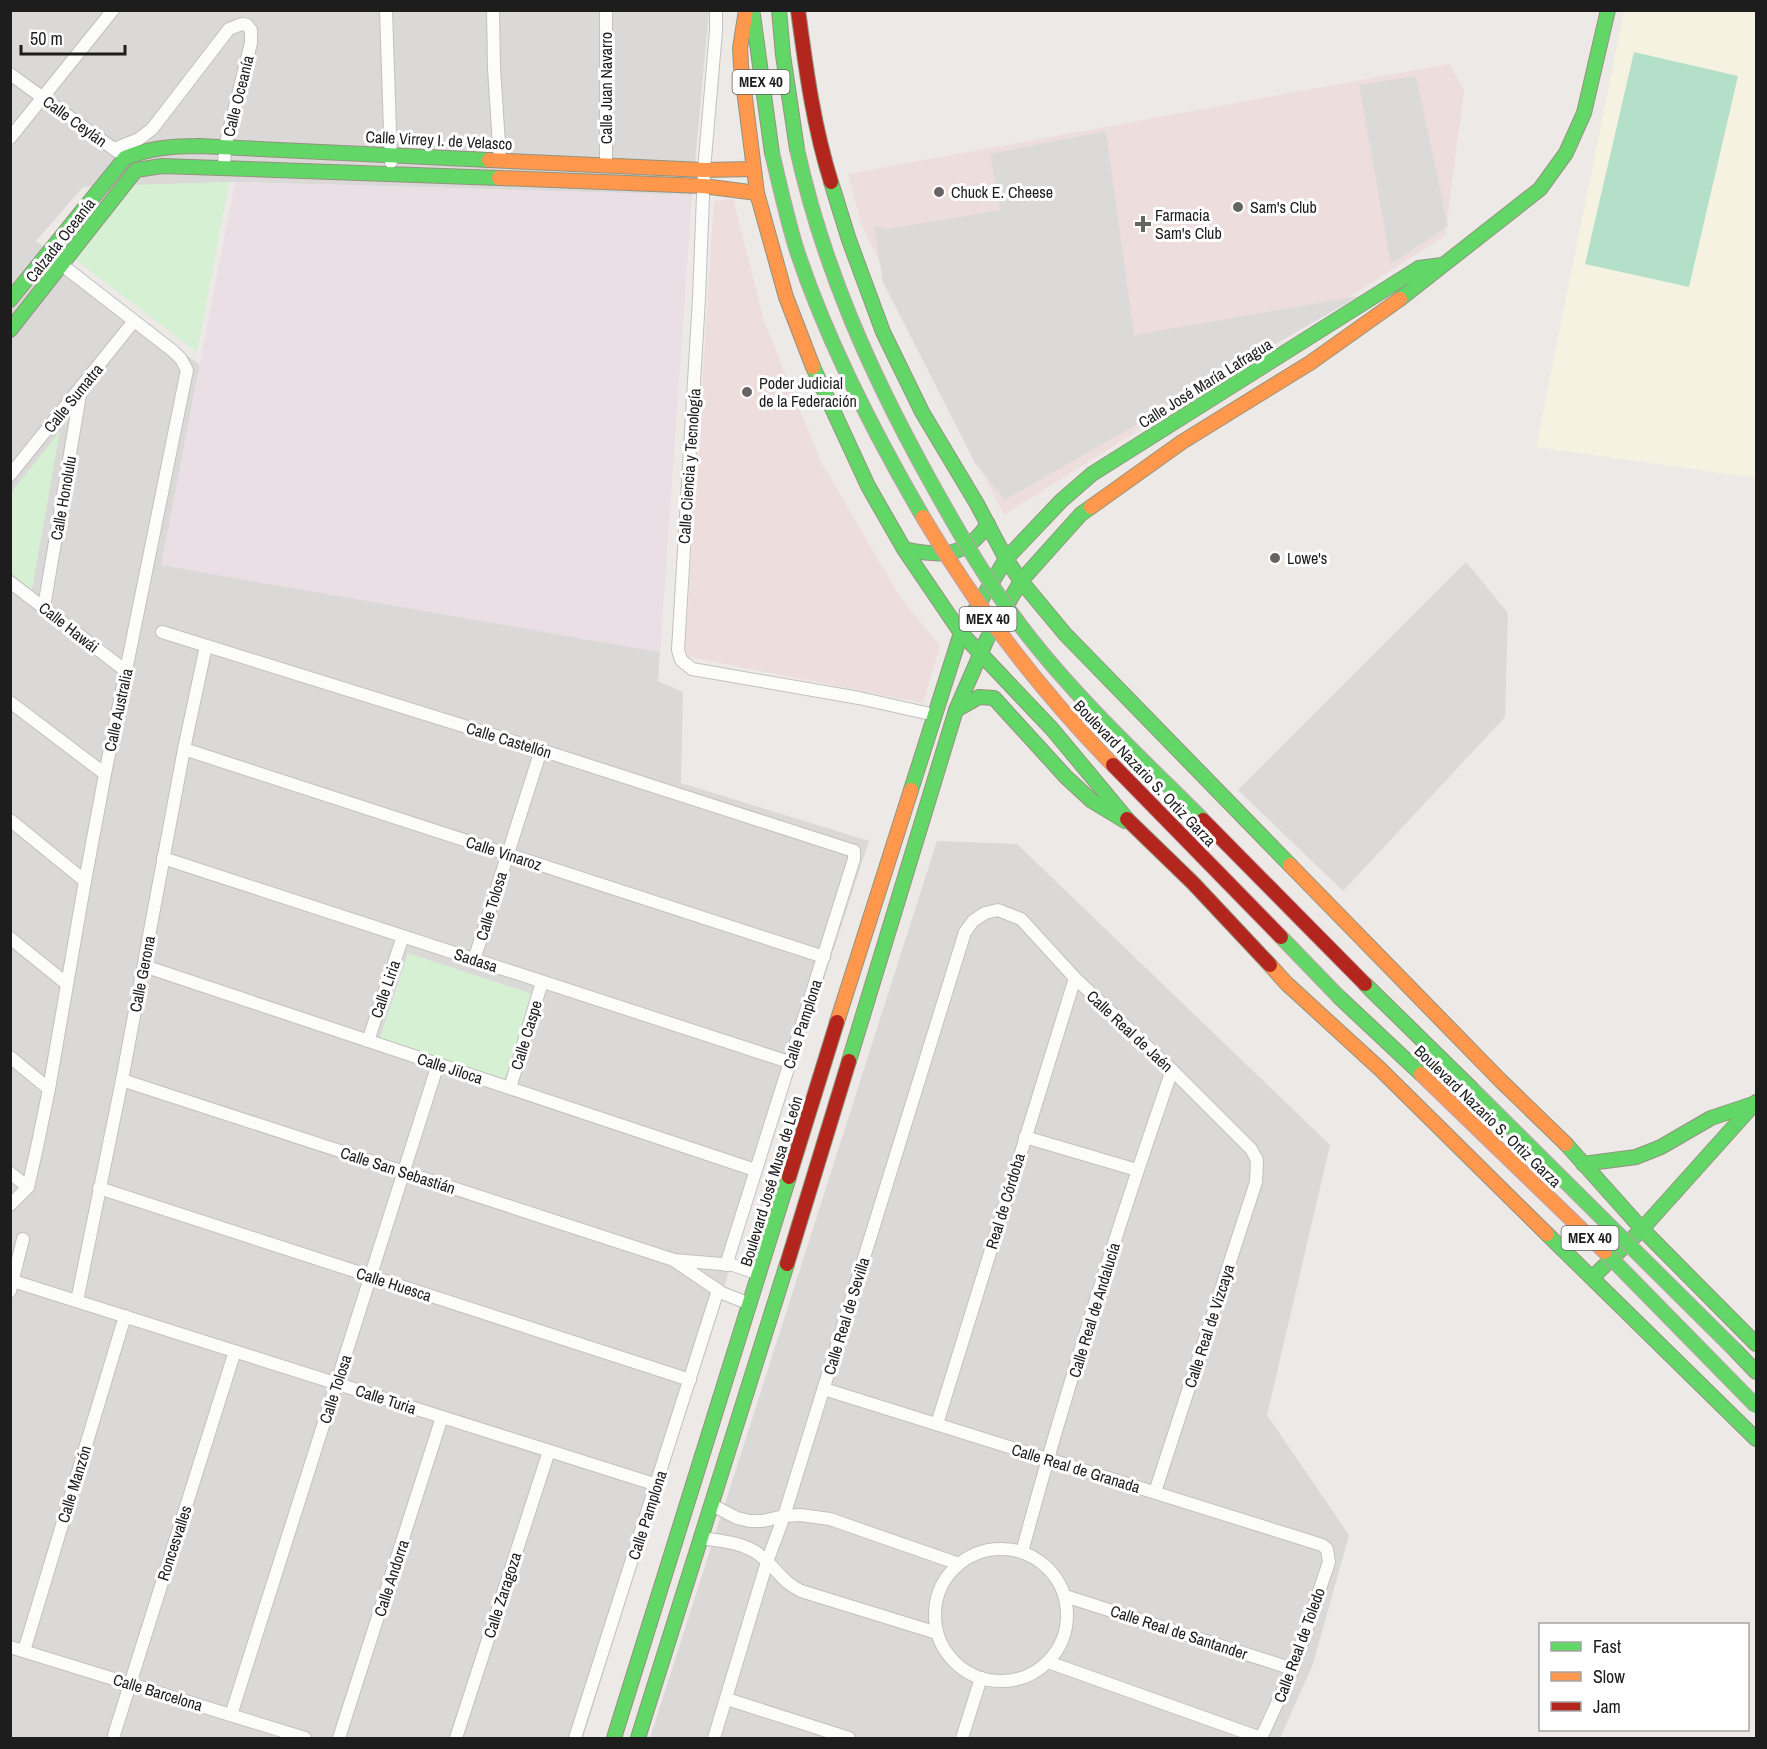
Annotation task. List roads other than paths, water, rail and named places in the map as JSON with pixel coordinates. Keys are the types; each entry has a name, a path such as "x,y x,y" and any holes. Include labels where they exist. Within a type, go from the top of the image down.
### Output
{"main road":[{"path":"746,10 740,48 753,169 757,193 786,297 819,381 868,486 904,549 961,633 1026,700 1133,826 1193,883 1286,983 1380,1070 1756,1439"},
{"name":"Boulevard Nazario S. Ortiz Garza","path":"752,10 772,153 796,248 813,293 882,447 931,534 986,616 1043,690 1080,731 1351,1010 1421,1074 1620,1267 1756,1406"},
{"name":"Boulevard Nazario S. Ortiz Garza","path":"779,10 783,55 804,187 840,297 864,351 940,498 978,563 1021,627 1076,693 1756,1372"},
{"path":"798,10 809,97 819,144 849,240 883,332 922,412 1006,559 1055,636 1354,929 1584,1164 1641,1229 1756,1344"},
{"name":"Calle José María Lafragua","path":"980,655 1021,580 1081,514 1182,442 1310,363 1424,282 1442,265 1540,189 1566,153 1584,113 1608,10"},
{"name":"Calle Virrey I. de Velasco","path":"119,153 160,146 225,147 704,170 753,169"},
{"name":"Calzada Oceanía","path":"10,300 119,153"},
{"path":"136,170 162,166 703,186 757,193"},
{"name":"Calzada Oceanía","path":"10,330 136,170"},
{"name":"Calle José María Lafragua","path":"961,633 1006,559 1061,501 1092,474 1419,268 1442,265"},
{"path":"1127,452 1152,451 1182,442"},
{"path":"904,549 928,555 963,550 981,537 988,524"},
{"name":"Boulevard José Musa de León","path":"614,1738 961,633"},
{"path":"1026,700 1021,675 1025,662 1031,651 1055,636"},
{"path":"638,1738 757,1361 956,710 980,655"},
{"path":"956,710 984,695 994,698 1066,777 1092,801 1133,826"},
{"path":"1354,929 1406,1025"},
{"path":"1351,1010 1380,1070"},
{"path":"1584,1164 1636,1157 1661,1148 1711,1118 1755,1102"},
{"path":"1592,1278 1641,1229 1755,1102"},
{"path":"757,1361 759,1333 766,1297 764,1283 759,1274"},
{"path":"636,1668 640,1679 644,1682 650,1681 658,1674"}],"street":[{"path":"10,138 112,10"},
{"path":"386,10 392,175"},
{"path":"493,10 500,160"},
{"name":"Calle Juan Navarro","path":"606,10 606,165"},
{"name":"Calle Ciencia y Tecnología","path":"716,10 703,186 699,298 678,650 681,660 692,669 859,698 935,715"},
{"name":"Calzada Oceanía","path":"119,153 146,135 229,29 242,24 247,25"},
{"name":"Calle Oceanía","path":"224,169 225,147 251,43 251,30 247,25"},
{"name":"Calle Ceylán","path":"10,74 119,153 136,170"},
{"name":"Calle Australia","path":"28,1187 50,1089 105,774 187,370 173,351 62,265"},
{"name":"Calle Sumatra","path":"10,475 134,321"},
{"name":"Calle Honolulu","path":"44,608 81,389"},
{"name":"Calle Hawái","path":"10,582 126,671"},
{"name":"Calle Castellón","path":"162,632 541,750 854,852"},
{"name":"Calle Gerona","path":"77,1301 206,646"},
{"path":"10,702 105,774"},
{"name":"Calle Vinaroz","path":"184,749 824,957"},
{"name":"Calle Tolosa","path":"474,960 541,750"},
{"path":"10,820 85,881"},
{"name":"Calle Pamplona","path":"726,1265 824,957 854,859 854,852"},
{"name":"Sadasa","path":"163,858 789,1062"},
{"name":"Calle Real de Jaén","path":"998,910 1021,919 1075,978 1251,1149 1257,1160"},
{"name":"Calle Real de Sevilla","path":"714,1738 965,932 973,921 985,913 998,910"},
{"name":"Calle Liria","path":"368,1041 403,936"},
{"path":"10,938 67,984"},
{"name":"Calle Jiloca","path":"144,966 755,1170"},
{"name":"Real de Córdoba","path":"937,1424 1075,978"},
{"name":"Calle Caspe","path":"510,1088 542,982"},
{"path":"10,1057 50,1089"},
{"name":"Calle Tolosa","path":"231,1714 438,1064"},
{"name":"Calle Real de Andalucía","path":"1022,1552 1047,1460 1137,1170 1172,1070"},
{"name":"Calle San Sebastián","path":"122,1080 674,1260 726,1265 759,1274"},
{"path":"1025,1137 1137,1170"},
{"name":"Calle Real de Vizcaya","path":"1155,1492 1256,1182 1257,1160"},
{"path":"10,1173 28,1187 10,1205"},
{"name":"Calle Huesca","path":"99,1188 690,1380"},
{"path":"12,1286 24,1239"},
{"name":"Calle San Sebastián","path":"674,1260 718,1290 750,1304"},
{"name":"Calle Turia","path":"12,1286 77,1301 657,1485"},
{"name":"Calle Pamplona","path":"575,1738 718,1290"},
{"name":"Calle Manzón","path":"24,1651 125,1316"},
{"name":"Roncesvalles","path":"114,1735 235,1351"},
{"name":"Calle Real de Granada","path":"824,1389 1322,1545 1327,1549"},
{"name":"Calle Andorra","path":"339,1738 442,1417"},
{"name":"Calle Zaragoza","path":"456,1738 549,1451"},
{"path":"712,1505 737,1518 750,1521 813,1515 830,1519 959,1564"},
{"path":"701,1538 748,1548 767,1562 788,1585 801,1591 937,1633"},
{"path":"1000,1548 1022,1552 1049,1569 1056,1577 1065,1596 1068,1620 1062,1643 1048,1662 1028,1676 1005,1681 981,1678 962,1668 946,1653 937,1633 935,1608 942,1583 959,1564 978,1552 1000,1548"},
{"name":"Calle Real de Toledo","path":"1261,1738 1293,1669 1329,1562 1327,1549"},
{"name":"Calle Real de Santander","path":"1065,1596 1293,1669"},
{"name":"Calle Barcelona","path":"10,1647 305,1738"},
{"path":"1048,1662 1261,1738"},
{"path":"962,1738 981,1678"},
{"path":"727,1699 843,1738"}],"place":[{"name":"Chuck E. Cheese","path":"939,192"},
{"name":"Sam's Club","path":"1238,207"},
{"name":"Farmacia Sam's Club","path":"1143,224"},
{"name":"Poder Judicial de la Federación","path":"747,392"},
{"name":"Lowe's","path":"1275,558"}]}
